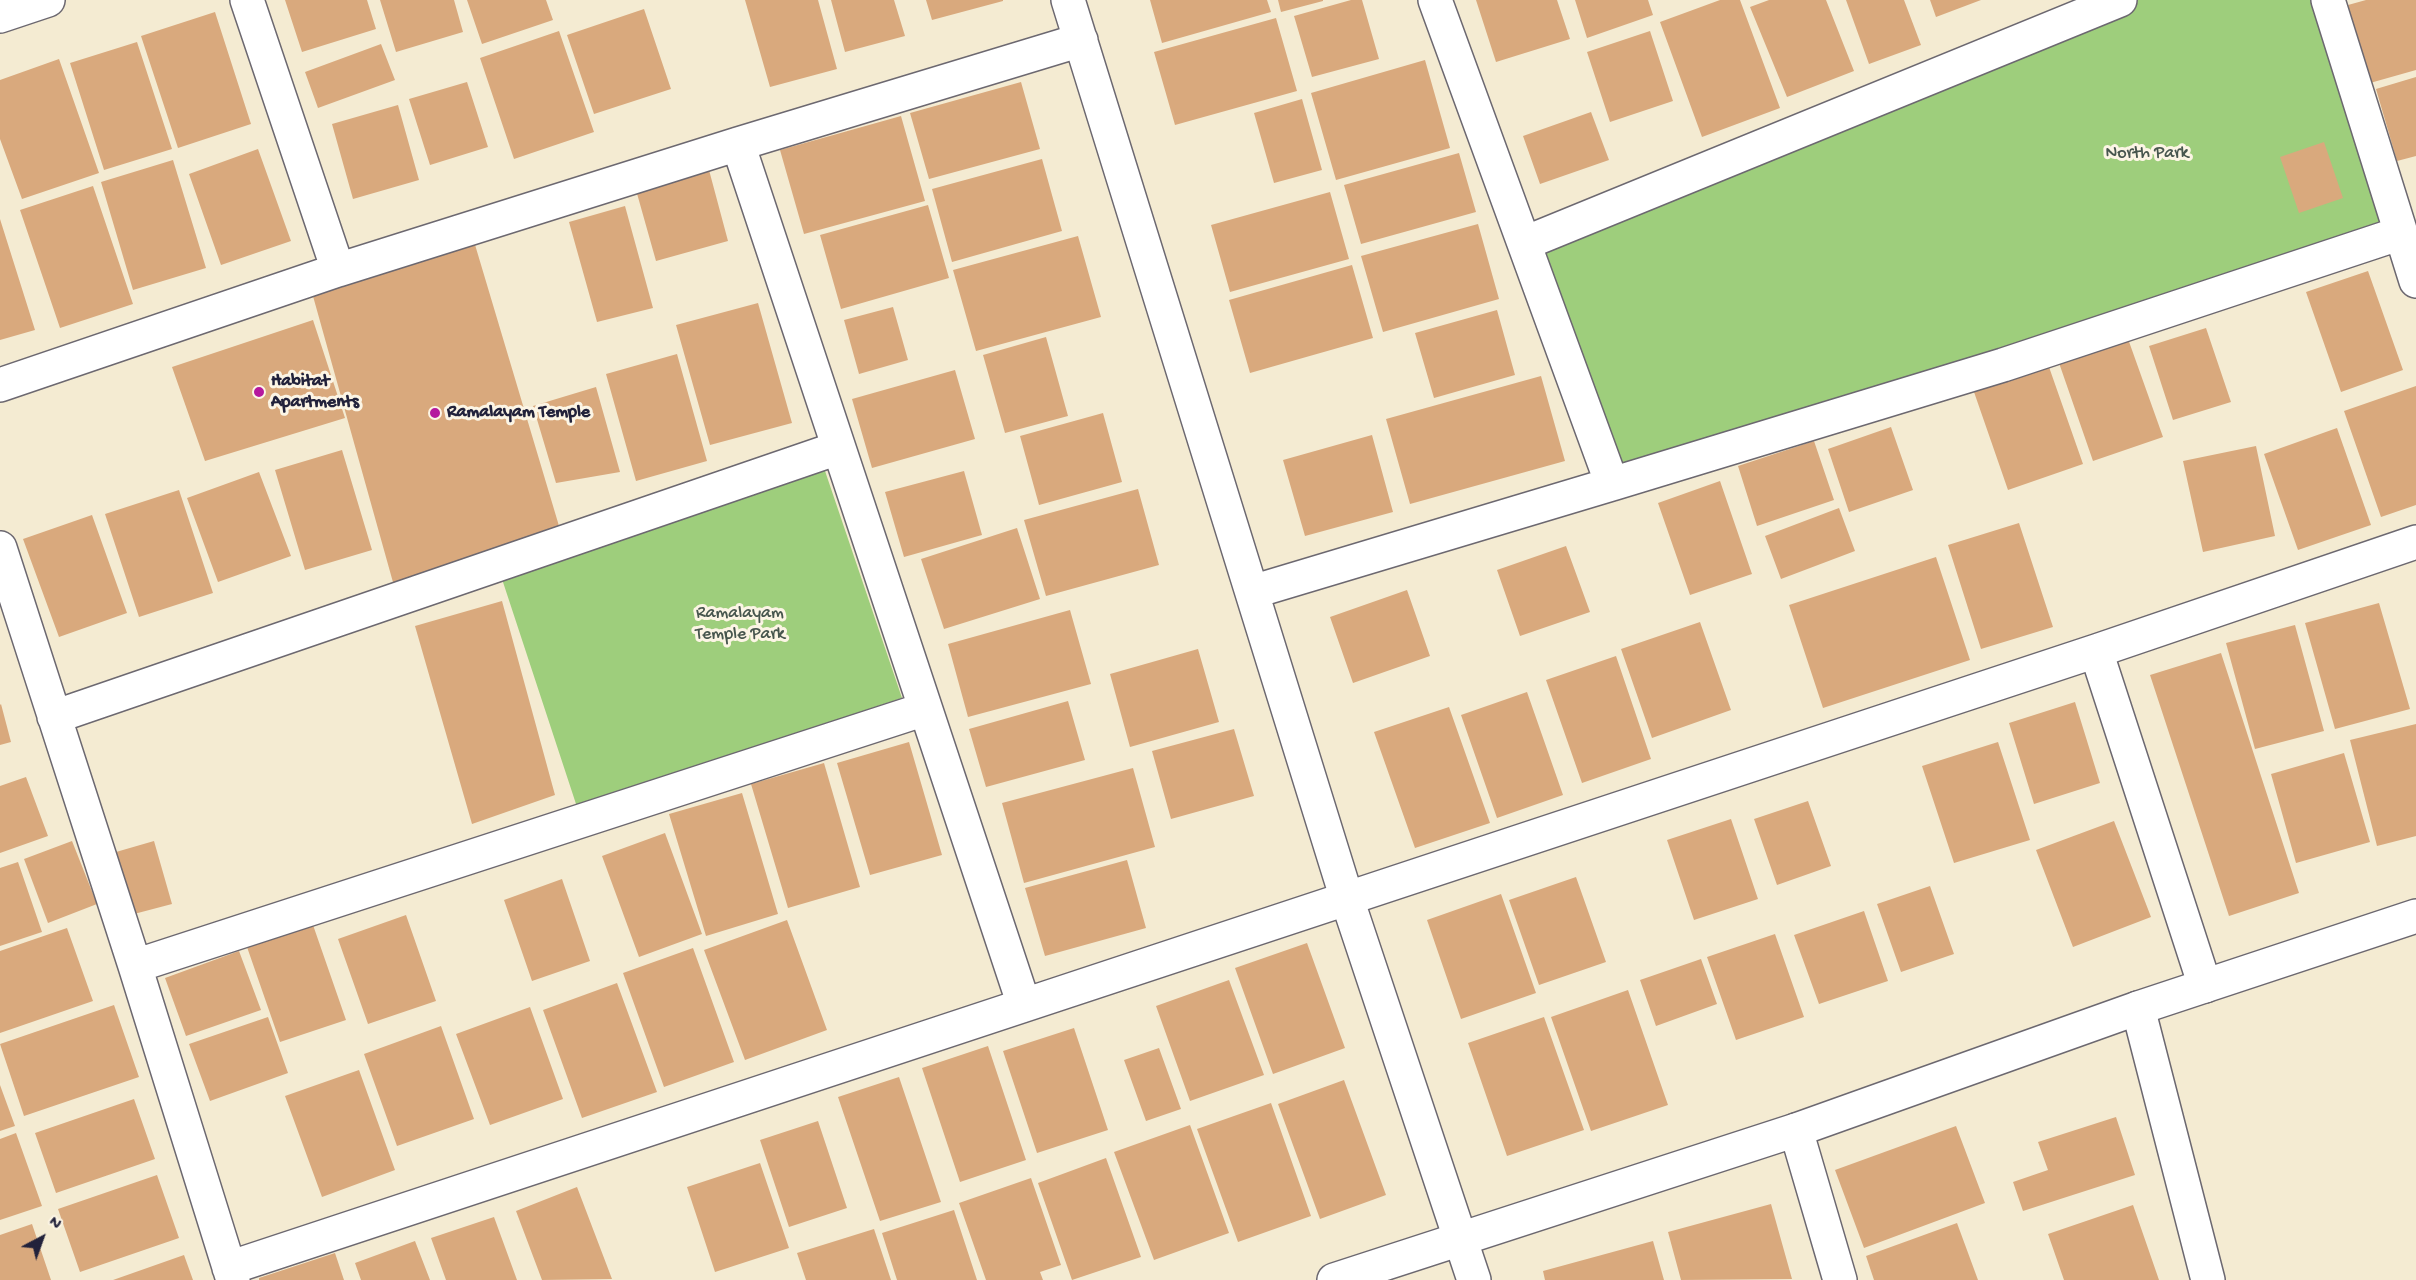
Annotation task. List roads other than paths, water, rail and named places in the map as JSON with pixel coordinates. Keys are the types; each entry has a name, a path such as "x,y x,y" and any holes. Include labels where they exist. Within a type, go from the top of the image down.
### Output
{"street":[{"path":"0,16 48,0"},
{"path":"247,0 338,270"},
{"path":"1068,0 1347,898 1474,1280"},
{"path":"1435,0 1526,243 1612,484"},
{"path":"1526,243 2120,0"},
{"path":"2328,0 2416,281"},
{"path":"0,385 338,270 738,144 1081,40"},
{"path":"738,144 1024,1005"},
{"path":"1252,592 2003,365 2401,233"},
{"path":"54,717 838,448"},
{"path":"0,548 135,966 231,1274 1024,1005 2096,651 2416,542"},
{"path":"2096,651 2205,986"},
{"path":"135,966 925,709"},
{"path":"1334,1280 1796,1130 2138,1008 2416,916"},
{"path":"2138,1008 2208,1280"},
{"path":"1796,1130 1840,1280"}],"place":[{"name":"Habitat Apartments","path":"259,392"},
{"name":"Ramalayam Temple","path":"435,413"}],"park label":[{"name":"North Park","path":"2147,154"},
{"name":"Ramalayam Temple Park","path":"740,624"}]}
